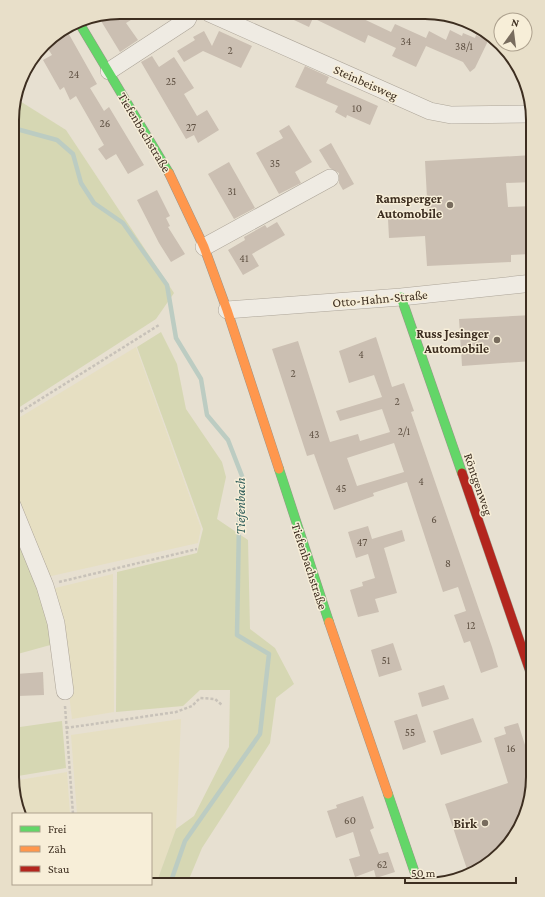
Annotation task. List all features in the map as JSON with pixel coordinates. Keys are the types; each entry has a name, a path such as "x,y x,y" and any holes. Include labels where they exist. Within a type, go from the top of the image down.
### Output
{"street":[{"path":"109,71 188,19"},
{"name":"Steinbeisweg","path":"223,19 430,111 451,115 526,114"},
{"name":"Tiefenbachstraße","path":"82,27 176,185 204,247 228,310 316,584 417,878"},
{"path":"204,247 330,178"},
{"name":"Otto-Hahn-Straße","path":"228,310 401,297 526,284"},
{"name":"Röntgenweg","path":"401,297 526,660"},
{"path":"19,521 45,586 56,623 65,691"}],"path":[{"path":"19,413 158,325"},
{"path":"45,586 197,549"},
{"path":"65,691 66,728 73,813"},
{"path":"66,728 176,712 192,706 200,698 215,699 222,705"}],"shaded area":[{"path":"136,347 201,528 198,543 47,577 19,504 19,418"},
{"path":"113,574 114,712 72,719 61,626 51,589"},
{"path":"181,719 176,829 158,878 152,878 152,813 77,813 71,735"},
{"path":"67,772 70,813 26,813 21,796 19,780"}],"green space":[{"path":"21,102 66,130 174,293 156,319 19,407 19,120"},
{"path":"161,332 177,364 186,409 222,462 226,477 217,519 248,540 250,629 275,648 294,684 276,698 270,743 202,848 190,878 158,878 176,829 194,816 229,747 230,690 200,690 183,706 116,712 117,572 197,553 203,529 137,347"},
{"path":"19,532 47,604 54,644 19,654"},
{"path":"19,720 20,727 62,721 66,768 19,776"}],"building":[{"path":"133,19 126,23 138,40 120,52 101,21"},
{"path":"292,19 313,19 309,27"},
{"path":"315,19 364,19 391,32 395,24 426,38 429,31 446,40 450,30 462,36 463,33 475,38 476,35 488,42 475,68 470,72 463,62 426,46 416,67 392,56 396,48 368,35 365,43"},
{"path":"204,31 212,46 219,31 252,46 241,68 203,51 184,62 177,51 195,40 193,37"},
{"path":"69,34 97,84 90,88 104,111 109,107 144,165 128,174 116,154 106,160 98,149 104,145 76,96 70,100 64,87 60,90 43,60 52,55 48,50"},
{"path":"152,56 159,67 174,57 194,88 184,94 197,116 207,110 219,130 198,143 194,135 186,139 141,62"},
{"path":"305,66 329,77 326,83 378,106 370,125 347,115 346,118 335,112 338,106 295,87"},
{"path":"289,125 312,162 295,172 301,183 279,194 256,153 283,138 279,131"},
{"path":"331,143 354,184 343,190 339,183 339,173 330,168 319,150"},
{"path":"526,155 526,182 506,183 508,207 526,206 526,254 511,255 511,262 427,266 425,236 389,238 388,219 428,217 425,161"},
{"path":"229,162 255,208 234,219 208,174"},
{"path":"157,190 170,216 166,218 170,226 168,227 185,254 171,262 159,243 137,200"},
{"path":"277,222 285,235 252,254 259,266 243,275 228,250 245,240 244,237 265,225 267,228"},
{"name":"Russ Jesinger Automobile","path":"526,315 526,361 462,366 459,319"},
{"path":"376,337 392,387 404,383 414,411 411,412 498,667 481,673 470,641 464,643 454,615 466,611 458,587 443,592 407,482 373,493 374,496 334,510 314,454 307,456 272,349 298,341 330,442 358,434 360,441 390,432 382,409 340,421 336,411 382,397 374,375 349,383 339,351","holes":["394,443 404,472 357,486 347,458"]},
{"path":"368,526 372,539 402,530 405,541 384,548 397,593 375,599 379,612 358,617 350,590 363,586 362,582 375,578 368,554 356,558 348,532"},
{"path":"393,643 402,670 379,677 371,650"},
{"path":"43,672 44,695 19,696 19,674"},
{"path":"444,685 449,699 422,707 418,693"},
{"path":"417,714 426,742 403,750 394,721"},
{"path":"473,718 482,742 441,755 433,731"},
{"name":"Birk","path":"518,723 526,748 526,783 521,809 509,833 501,843 486,857 467,868 445,804 508,783 494,738 506,734 504,727"},
{"path":"363,796 374,828 370,830 379,854 388,852 395,872 376,878 374,870 355,877 349,859 360,856 353,832 336,838 327,811 337,808 336,805"}],"waterway":[{"name":"Tiefenbach","path":"19,130 57,140 73,154 81,183 94,203 123,223 167,285 176,338 201,379 207,415 228,440 242,476 239,524 237,635 269,654 260,734 185,841 172,878"}],"traffic: fast":[{"path":"82,27 169,173"},
{"path":"401,297 462,473"},
{"path":"279,469 329,622"},
{"path":"388,794 417,878"}],"traffic: slow":[{"path":"169,173 204,247 227,310 279,469"},
{"path":"329,622 388,794"}],"traffic: jam":[{"path":"462,473 526,660"}],"place":[{"name":"Ramsperger Automobile","path":"450,205"},
{"name":"Russ Jesinger Automobile","path":"497,340"},
{"name":"Birk","path":"485,823"}]}
